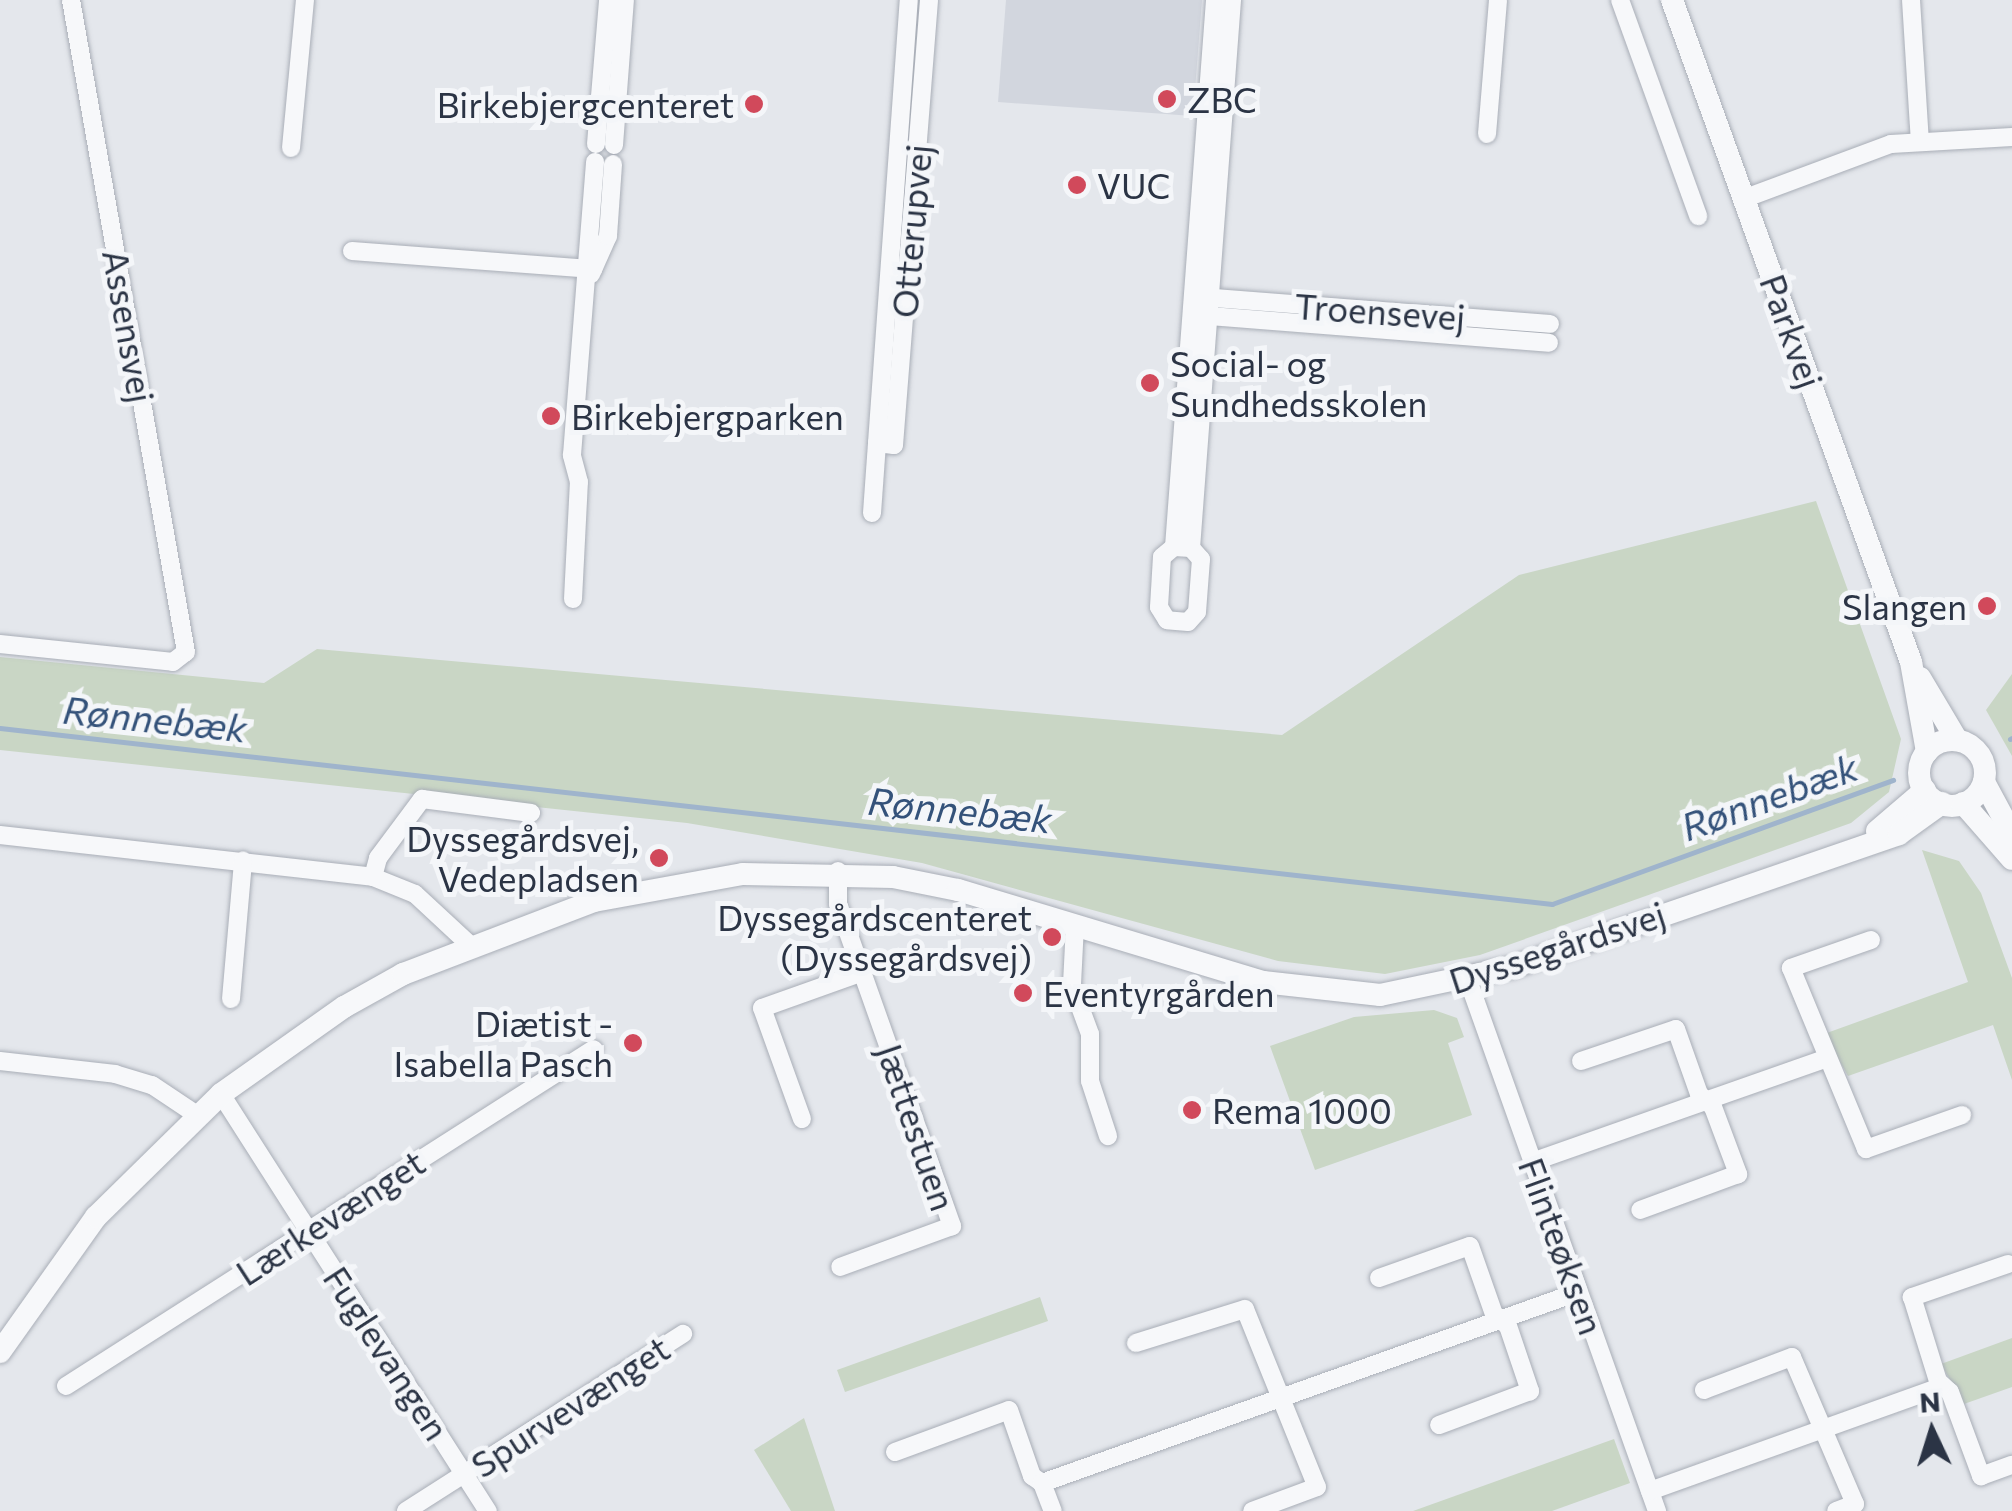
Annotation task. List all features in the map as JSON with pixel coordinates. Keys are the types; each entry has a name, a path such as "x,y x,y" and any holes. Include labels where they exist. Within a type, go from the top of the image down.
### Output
{"street":[{"name":"Assensvej","path":"0,644 173,662 186,652 71,0"},
{"path":"291,148 306,0"},
{"path":"572,599 579,482 572,455 588,273 608,236 604,154 608,0"},
{"path":"604,154 624,0"},
{"name":"Otterupvej","path":"885,444 909,0"},
{"name":"Otterupvej","path":"872,513 885,444 928,0"},
{"path":"1201,306 1214,0"},
{"path":"1182,547 1201,306 1232,0"},
{"path":"1487,134 1498,0"},
{"path":"1620,0 1698,216"},
{"name":"Parkvej","path":"1672,0 1911,662 1927,752"},
{"path":"1911,0 1920,142"},
{"path":"1743,199 1891,144 2012,137"},
{"path":"352,251 588,273"},
{"name":"Troensevej","path":"1201,306 1549,334"},
{"name":"Parkvej","path":"1911,662 1957,740"},
{"path":"2012,834 1984,782 1982,758 1957,740 1927,752 1920,775 2012,859"},
{"path":"1943,799 1984,782"},
{"name":"Dyssegårdsvej","path":"0,1352 96,1218 220,1094 344,1007 469,944 640,891 742,874 838,871 958,890 1264,982 1324,992 1380,995 1468,980 1858,844 1943,799"},
{"path":"373,877 378,858 422,800 531,814"},
{"path":"0,835 373,877 415,894 469,944"},
{"path":"231,999 244,861"},
{"name":"Jættestuen","path":"838,871 838,904 952,1226 840,1267"},
{"path":"1075,925 1072,985 1090,1034 1090,1082 1108,1136"},
{"path":"1871,940 1791,968 1825,1059 1834,1064 1866,1149 1962,1115"},
{"path":"802,1119 762,1008 863,972"},
{"name":"Flinteøksen","path":"1468,980 1656,1511"},
{"path":"1581,1061 1676,1029 1699,1094 1708,1100 1738,1174 1640,1210"},
{"name":"Lærkevænget","path":"66,1386 594,1048"},
{"path":"1532,1162 1825,1059"},
{"path":"0,1062 115,1074 152,1085 197,1114"},
{"name":"Fuglevangen","path":"220,1094 488,1511"},
{"path":"1378,1278 1470,1246 1530,1391 1439,1425"},
{"path":"2008,1264 1912,1297 1941,1387 1950,1392 1981,1476 2012,1465"},
{"path":"1042,1482 1578,1292"},
{"path":"1136,1343 1245,1308 1317,1487 1252,1511"},
{"name":"Spurvevænget","path":"406,1511 683,1334"},
{"path":"1704,1390 1792,1357 1855,1504 1836,1511"},
{"path":"1650,1491 1941,1387"},
{"path":"895,1452 1008,1410 1032,1476 1042,1482 1052,1511"}],"shaded area":[{"name":"ZBC","path":"1006,0 1202,0 1193,116 998,102"}],"green space":[{"path":"1816,501 1901,739 1889,792 1851,823 1480,955 1385,974 1278,961 922,863 687,823 0,750 0,657 264,683 317,649 1282,735 1519,575"},
{"path":"2012,674 2012,756 1986,710"},
{"path":"1922,850 1959,861 1981,893 2012,978 2012,1080 1993,1025 1848,1076 1824,1034 1968,982"},
{"path":"1434,1010 1457,1018 1464,1037 1448,1043 1472,1115 1315,1170 1270,1046 1354,1017"},
{"path":"1040,1297 1048,1321 845,1392 837,1370"},
{"path":"2012,1338 2012,1387 1964,1404 1941,1364"},
{"path":"804,1418 835,1511 791,1511 754,1450"},
{"path":"1614,1439 1630,1483 1552,1511 1413,1511"}],"waterway":[{"name":"Rønnebæk","path":"0,728 1552,904 1893,780"}],"place":[{"name":"ZBC","path":"1167,99"},
{"name":"Birkebjergcenteret","path":"754,104"},
{"name":"VUC","path":"1077,185"},
{"name":"Social- og Sundhedsskolen","path":"1150,383"},
{"name":"Birkebjergparken","path":"551,416"},
{"name":"Slangen","path":"1987,606"},
{"name":"Dyssegårdsvej, Vedepladsen","path":"659,858"},
{"name":"Dyssegårdscenteret (Dyssegårdsvej)","path":"1052,937"},
{"name":"Eventyrgården","path":"1023,993"},
{"name":"Diætist - Isabella Pasch","path":"633,1043"},
{"name":"Rema 1000","path":"1192,1110"}]}
